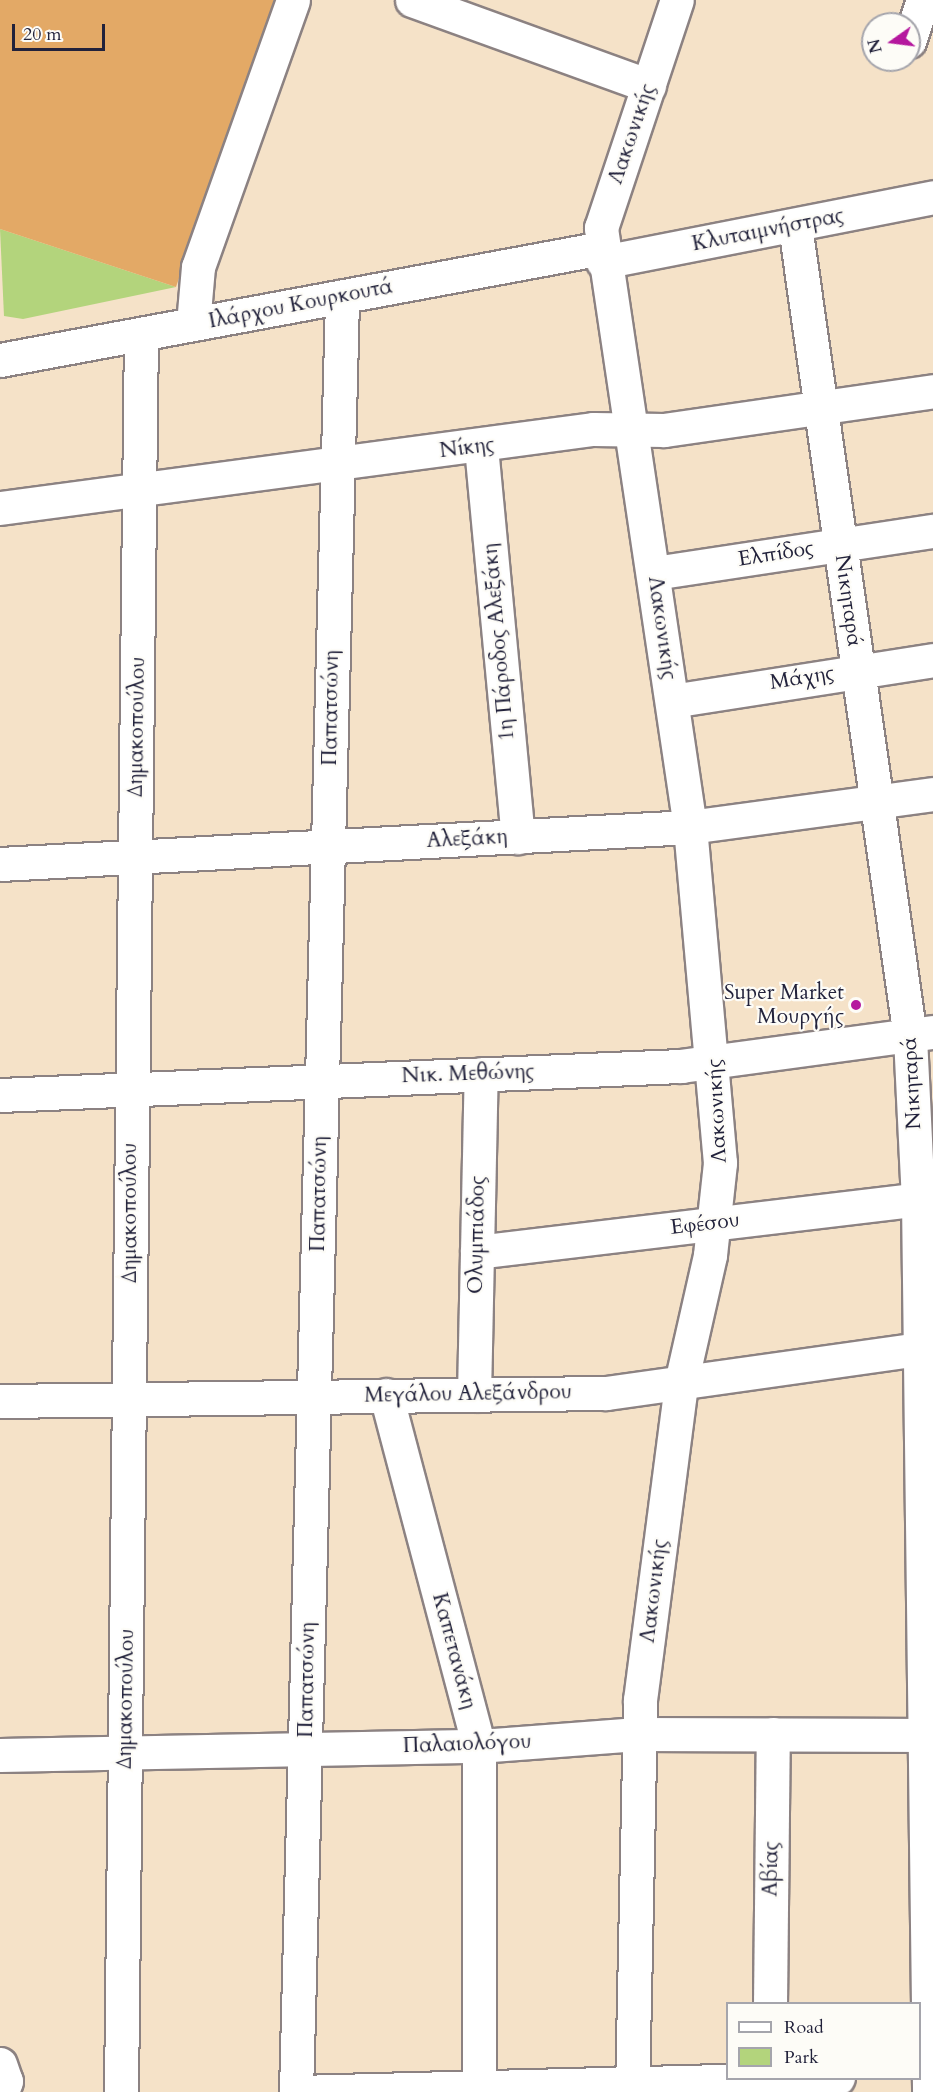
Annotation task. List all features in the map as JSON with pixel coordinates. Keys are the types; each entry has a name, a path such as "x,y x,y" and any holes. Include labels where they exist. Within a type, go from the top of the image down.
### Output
{"street":[{"path":"193,324 198,267 293,0"},
{"path":"412,0 649,86"},
{"name":"Λακωνικής","path":"632,2088 638,1734 681,1383 715,1223 720,1163 715,1063 690,827 654,573 629,429 603,255 603,219 677,0"},
{"name":"Κλυταιμνήστρας","path":"603,255 795,226 933,197"},
{"name":"Νικηταρά","path":"795,226 877,803 922,1034 929,1735 928,2081"},
{"name":"Ιλάρχου Κουρκουτά","path":"0,360 342,297 603,255"},
{"name":"Παπατσώνη","path":"297,2092 342,297"},
{"name":"Δημακοπούλου","path":"121,2092 141,334"},
{"name":"Νίκης","path":"0,508 629,429 664,430 933,391"},
{"name":"1η Πάροδος Αλεξάκη","path":"481,447 518,837"},
{"name":"Ελπίδος","path":"654,573 933,531"},
{"name":"Μάχης","path":"672,701 933,660"},
{"name":"Αλεξάκη","path":"0,864 690,827 933,794"},
{"name":"Νικ. Μεθώνης","path":"0,1095 715,1063 922,1034"},
{"name":"Ολυμπιάδος","path":"474,1395 481,1074"},
{"name":"Εφέσου","path":"477,1252 925,1198"},
{"name":"Μεγάλου Αλεξάνδρου","path":"0,1401 314,1395 606,1393 926,1348"},
{"name":"Καπετανάκη","path":"387,1395 479,1746 479,2090"},
{"name":"Παλαιολόγου","path":"0,1755 479,1746 638,1734 929,1735"},
{"name":"Αβίας","path":"770,2002 773,1734"},
{"path":"0,2064 6,2081 2,2092"},
{"path":"297,2092 632,2088 821,2080"}],"green space":[{"path":"0,229 176,287 23,319 4,316"}],"building":[{"path":"0,0 274,0 176,287 0,229"}],"place":[{"name":"Super Market Μουργής","path":"856,1005"}]}
